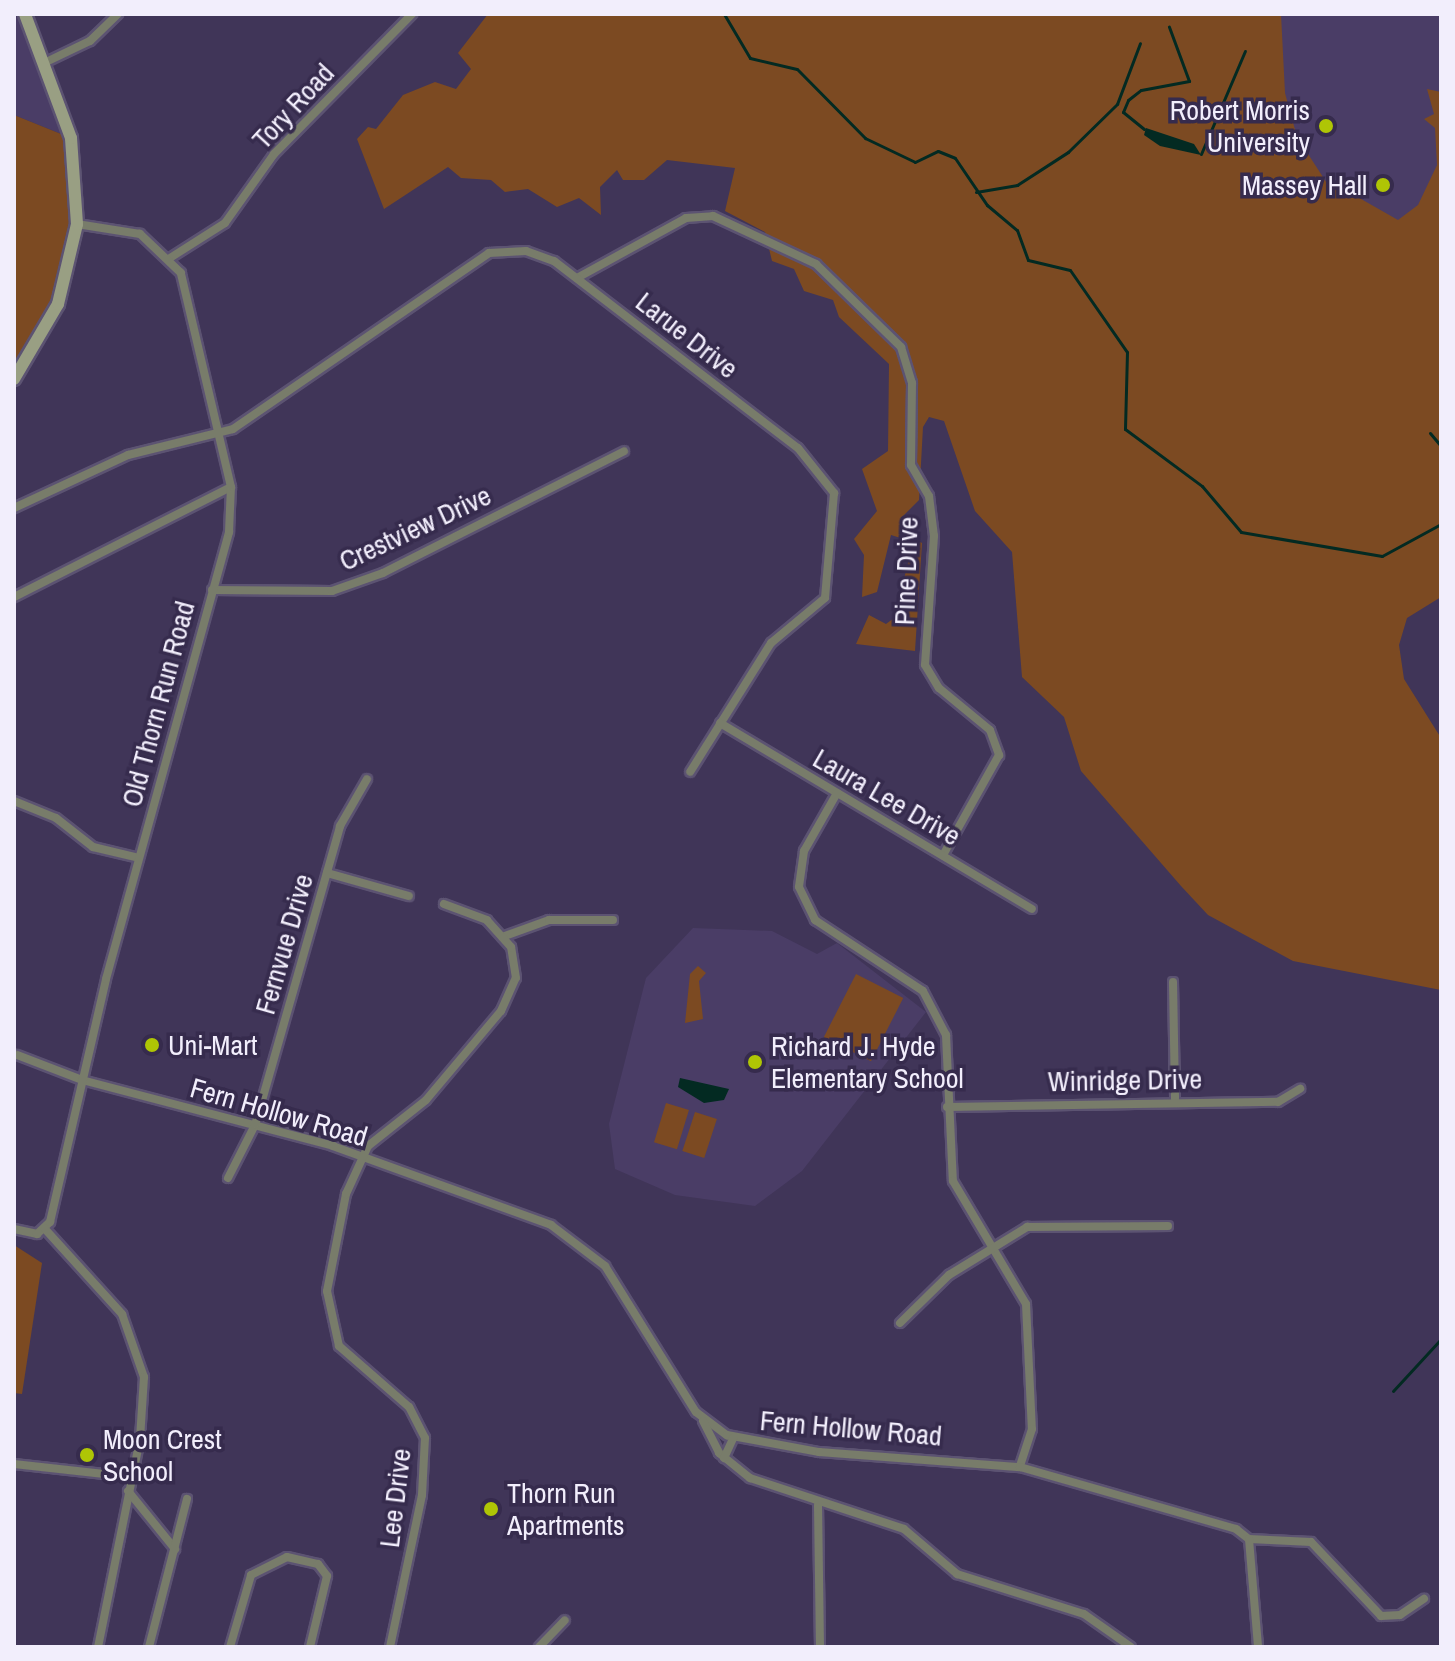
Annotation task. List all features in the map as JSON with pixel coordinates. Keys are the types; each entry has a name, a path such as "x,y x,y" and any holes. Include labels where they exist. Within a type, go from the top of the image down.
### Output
{"street":[{"path":"14,379 58,304 77,224 71,138 25,14"},
{"path":"44,63 90,41 118,14"},
{"name":"Tory Road","path":"170,258 225,223 274,154 412,14"},
{"name":"Pine Drive","path":"577,278 686,218 713,216 816,264 901,347 912,383 911,465 929,496 934,536 925,665 939,688 990,730 999,755 943,855"},
{"name":"Old Thorn Run Road","path":"45,1229 139,858 229,532 231,487 188,292 170,258 140,234 77,224"},
{"name":"Larue Drive","path":"14,508 128,455 218,433 489,253 526,251 577,278 798,448 834,493 827,594 771,643 690,772"},
{"name":"Crestview Drive","path":"212,590 332,591 383,573 624,451"},
{"path":"14,597 231,487"},
{"name":"Laura Lee Drive","path":"720,723 1032,909"},
{"name":"Fernvue Drive","path":"228,1178 255,1125 340,826 367,779"},
{"path":"837,793 801,859 801,897 822,925 923,991 946,1035 947,1107 953,1181 1026,1304 1032,1429 1020,1467"},
{"path":"14,801 56,818 93,847 139,858"},
{"path":"327,873 409,896"},
{"path":"444,904 487,920 502,937 549,920 613,920"},
{"name":"Lee Drive","path":"391,1647 427,1456 409,1407 348,1357 327,1317 346,1194 361,1157 377,1132 426,1100 501,1011 516,978 502,937"},
{"path":"1173,982 1175,1099"},
{"name":"Fern Hollow Road","path":"17,1055 82,1080 255,1125 361,1157 551,1225 580,1243 629,1300 703,1420 734,1437 819,1452 1020,1467 1236,1529 1249,1539 1324,1549 1381,1616 1400,1615 1424,1599"},
{"name":"Winridge Drive","path":"947,1107 1175,1099 1278,1102 1300,1089"},
{"path":"900,1323 949,1275 1027,1227 1168,1226"},
{"path":"14,1229 45,1229 133,1332 145,1400 98,1647"},
{"path":"703,1420 724,1458 750,1478 818,1505 904,1529 957,1574 1084,1614 1131,1647"},
{"path":"724,1458 734,1437"},
{"path":"14,1464 131,1477"},
{"path":"128,1491 175,1549"},
{"path":"149,1647 187,1499"},
{"path":"818,1505 820,1647"},
{"path":"1249,1539 1258,1647"},
{"path":"230,1647 247,1582 261,1566 287,1557 325,1569 310,1647"},
{"path":"539,1647 565,1620"}],"shaded area":[{"path":"14,14 25,14 71,138 14,115"},
{"path":"488,14 1281,14 1285,93 1297,137 1332,191 1340,187 1398,220 1418,205 1437,165 1435,128 1424,119 1434,114 1427,89 1441,92 1441,597 1407,618 1399,645 1404,679 1441,738 1441,990 1293,961 1208,915 1181,886 1081,771 1064,717 1022,677 1012,552 975,511 944,421 929,417 923,427 919,500 901,518 904,533 922,543 915,651 856,644 869,615 886,624 894,618 910,555 907,540 891,535 877,592 862,597 864,555 854,539 877,511 862,469 888,451 889,364 839,317 833,300 804,291 794,269 772,261 765,232 725,211 735,168 667,160 644,180 623,180 617,170 600,187 601,215 579,198 557,207 528,189 505,192 491,180 461,178 448,167 384,209 357,139 368,127 376,129 403,95 435,82 456,89 471,69 458,53"},
{"name":"Robert Morris University","path":"1062,14 1441,14 1441,305"},
{"path":"14,115 71,138 76,171 66,281 14,379"},
{"path":"1146,128 1194,144 1201,155 1160,146 1144,135"},
{"name":"Richard J. Hyde Elementary School","path":"693,928 772,931 817,954 837,943 926,1012 802,1171 755,1206 675,1195 615,1169 609,1124 646,978"},
{"path":"698,966 706,973 699,981 703,1019 685,1023 690,974"},
{"path":"856,974 903,998 871,1061 824,1037"},
{"path":"680,1078 729,1089 724,1100 704,1103 678,1087"},
{"path":"666,1103 689,1110 677,1149 654,1142"},
{"path":"695,1112 717,1119 704,1158 682,1151"},
{"path":"14,1245 42,1263 22,1394 14,1393"}],"waterway":[{"path":"724,14 750,58 797,69 865,138 915,162 938,151 955,158 987,205 1017,230 1028,260 1070,270 1127,352 1125,429 1202,486 1241,532 1382,556 1441,524"},
{"path":"1144,129 1123,112 1128,100 1141,90 1189,81 1169,27"},
{"path":"976,192 1017,185 1068,152 1117,104 1140,43"},
{"path":"1201,154 1245,51"},
{"path":"1430,433 1441,446"},
{"path":"1393,1391 1441,1339"}],"place":[{"name":"Robert Morris University","path":"1326,126"},
{"name":"Massey Hall","path":"1383,185"},
{"name":"Uni-Mart","path":"152,1045"},
{"name":"Richard J. Hyde Elementary School","path":"755,1062"},
{"name":"Moon Crest School","path":"87,1455"},
{"name":"Thorn Run Apartments","path":"491,1509"}]}
